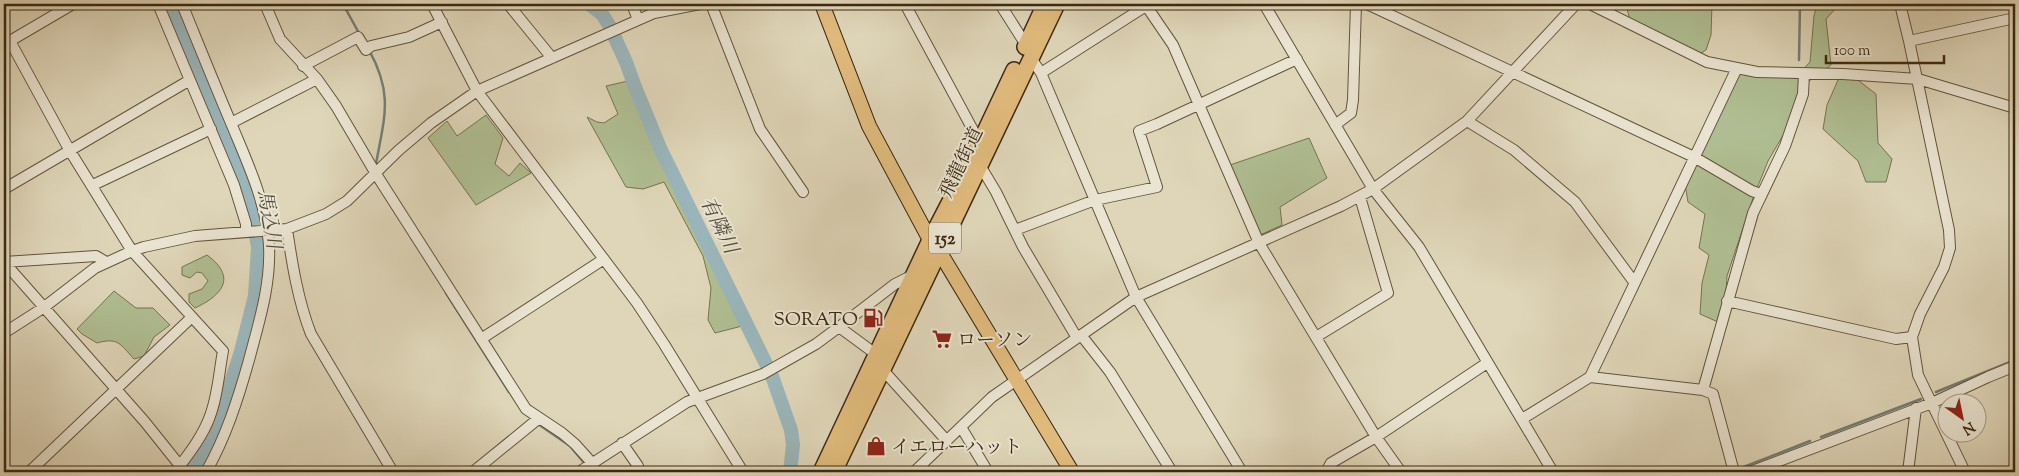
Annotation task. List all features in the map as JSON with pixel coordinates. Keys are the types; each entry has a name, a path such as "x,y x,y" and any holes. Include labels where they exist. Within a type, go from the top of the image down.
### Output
{"highway":[{"name":"飛龍街道","path":"821,472 877,356 913,275 934,245 981,167 1029,51 1045,4"},
{"name":"飛龍街道","path":"834,472 883,370 934,245 980,142 1029,51 1057,4"}],"main road":[{"path":"822,4 869,126 934,245 1072,472"}],"street":[{"path":"4,262 117,390 180,470 210,417 223,351 132,251 70,151 7,42 74,4"},
{"path":"158,4 234,185 246,224 246,232"},
{"path":"182,4 258,189 266,231 268,269 264,303 240,392 222,444 206,472"},
{"path":"265,4 280,39 317,79 336,106 376,174 535,421 562,434 575,444 586,467 687,402 763,374 816,344 895,284 913,275"},
{"path":"432,4 476,91 637,303 743,472"},
{"path":"508,4 552,58"},
{"path":"632,4 638,20"},
{"path":"4,333 43,308 106,262 132,251 195,236 287,229 326,214 347,201 399,150 431,123 476,91 638,20 670,9 700,4"},
{"path":"711,4 760,129 803,192"},
{"path":"906,4 980,142"},
{"path":"1000,4 1041,73 1136,297 1242,472"},
{"path":"1041,73 1147,4 1173,45 1259,243 1376,436 1401,472"},
{"path":"1264,4 1373,188 1419,247 1554,472"},
{"path":"1335,125 1351,113 1356,4"},
{"path":"1367,4 1694,157 1761,194"},
{"path":"914,472 992,397 1136,297 1360,197 1373,188 1467,121 1576,4"},
{"path":"1590,4 1707,62 1758,72 1842,74 1918,79 2015,108"},
{"path":"1900,4 1910,42 1949,230 1950,248 1944,267 1920,314 1912,337 1914,356 1918,375 1965,472"},
{"path":"1910,42 2015,18"},
{"path":"303,66 358,37 368,48 409,37 442,22"},
{"path":"1015,230 1095,200 1157,187 1139,130 1157,124 1297,60"},
{"path":"1522,419 1590,377 1737,68"},
{"path":"1703,390 1753,213 1790,131 1803,94 1804,74"},
{"path":"230,123 317,79"},
{"path":"4,188 190,80"},
{"path":"1467,121 1514,150 1575,202 1634,282"},
{"path":"93,186 211,129"},
{"path":"981,167 996,192 1023,247 1079,337 1110,372 1172,472"},
{"path":"1316,337 1388,293 1360,197"},
{"path":"287,229 306,323 393,472"},
{"path":"4,262 96,256 106,262"},
{"path":"481,339 604,259"},
{"path":"1727,301 1896,339 1912,337"},
{"path":"29,472 192,317"},
{"path":"839,326 877,356"},
{"path":"1326,472 1331,463 1376,436 1487,363"},
{"path":"1750,472 1932,402 2015,366"},
{"path":"883,370 947,441"},
{"path":"1590,377 1703,390 1713,394 1733,470"},
{"path":"1908,472 1916,408"},
{"path":"473,472 535,421"},
{"path":"961,427 988,472"},
{"path":"622,443 638,466 636,472"}],"green space":[{"path":"1655,4 1674,6 1675,4 1712,4 1711,35 1706,50 1695,57 1630,20 1627,9 1655,7"},
{"path":"1817,4 1856,4 1856,8 1837,7 1826,19 1831,65 1809,81 1796,113 1768,161 1753,198 1727,276 1725,310 1718,322 1700,314 1702,283 1709,255 1699,248 1705,214 1688,202 1684,178 1734,73 1795,78 1810,62 1814,16"},
{"path":"1850,74 1876,94 1878,143 1892,159 1886,182 1866,182 1858,161 1823,129 1827,105 1838,80"},
{"path":"628,81 692,223 742,326 715,333 708,320 711,288 703,256 664,182 643,189 626,187 587,117 604,123 618,114 606,86"},
{"path":"486,115 503,138 495,164 509,176 520,163 531,173 476,205 428,138 447,121 457,136"},
{"path":"1309,138 1327,178 1280,207 1282,225 1260,235 1230,165"},
{"path":"207,255 222,271 223,285 213,297 195,308 189,302 189,294 202,289 208,281 202,273 197,272 190,278 182,275 182,267"},
{"path":"114,291 136,308 153,308 170,325 154,337 144,356 134,359 118,343 104,341 97,343 77,329"}],"waterway":[{"name":"馬込川","path":"171,4 237,165 248,197 258,247 255,296 240,355 216,428 191,472"},
{"path":"343,4 360,35"},
{"name":"有隣川","path":"589,4 602,14 609,25 626,62 660,148 772,376 791,430 793,445 790,472"},
{"path":"1799,60 1800,4"},
{"path":"369,50 382,80 385,107 376,164"},
{"path":"446,293 509,392"},
{"path":"1936,392 2015,360"},
{"path":"1821,437 1921,399"},
{"path":"538,424 570,446 586,465"},
{"path":"1736,470 1810,441"}],"place":[{"name":"SORATO","path":"873,318"},
{"name":"ローソン","path":"942,339"},
{"name":"イエローハット","path":"876,446"}]}
